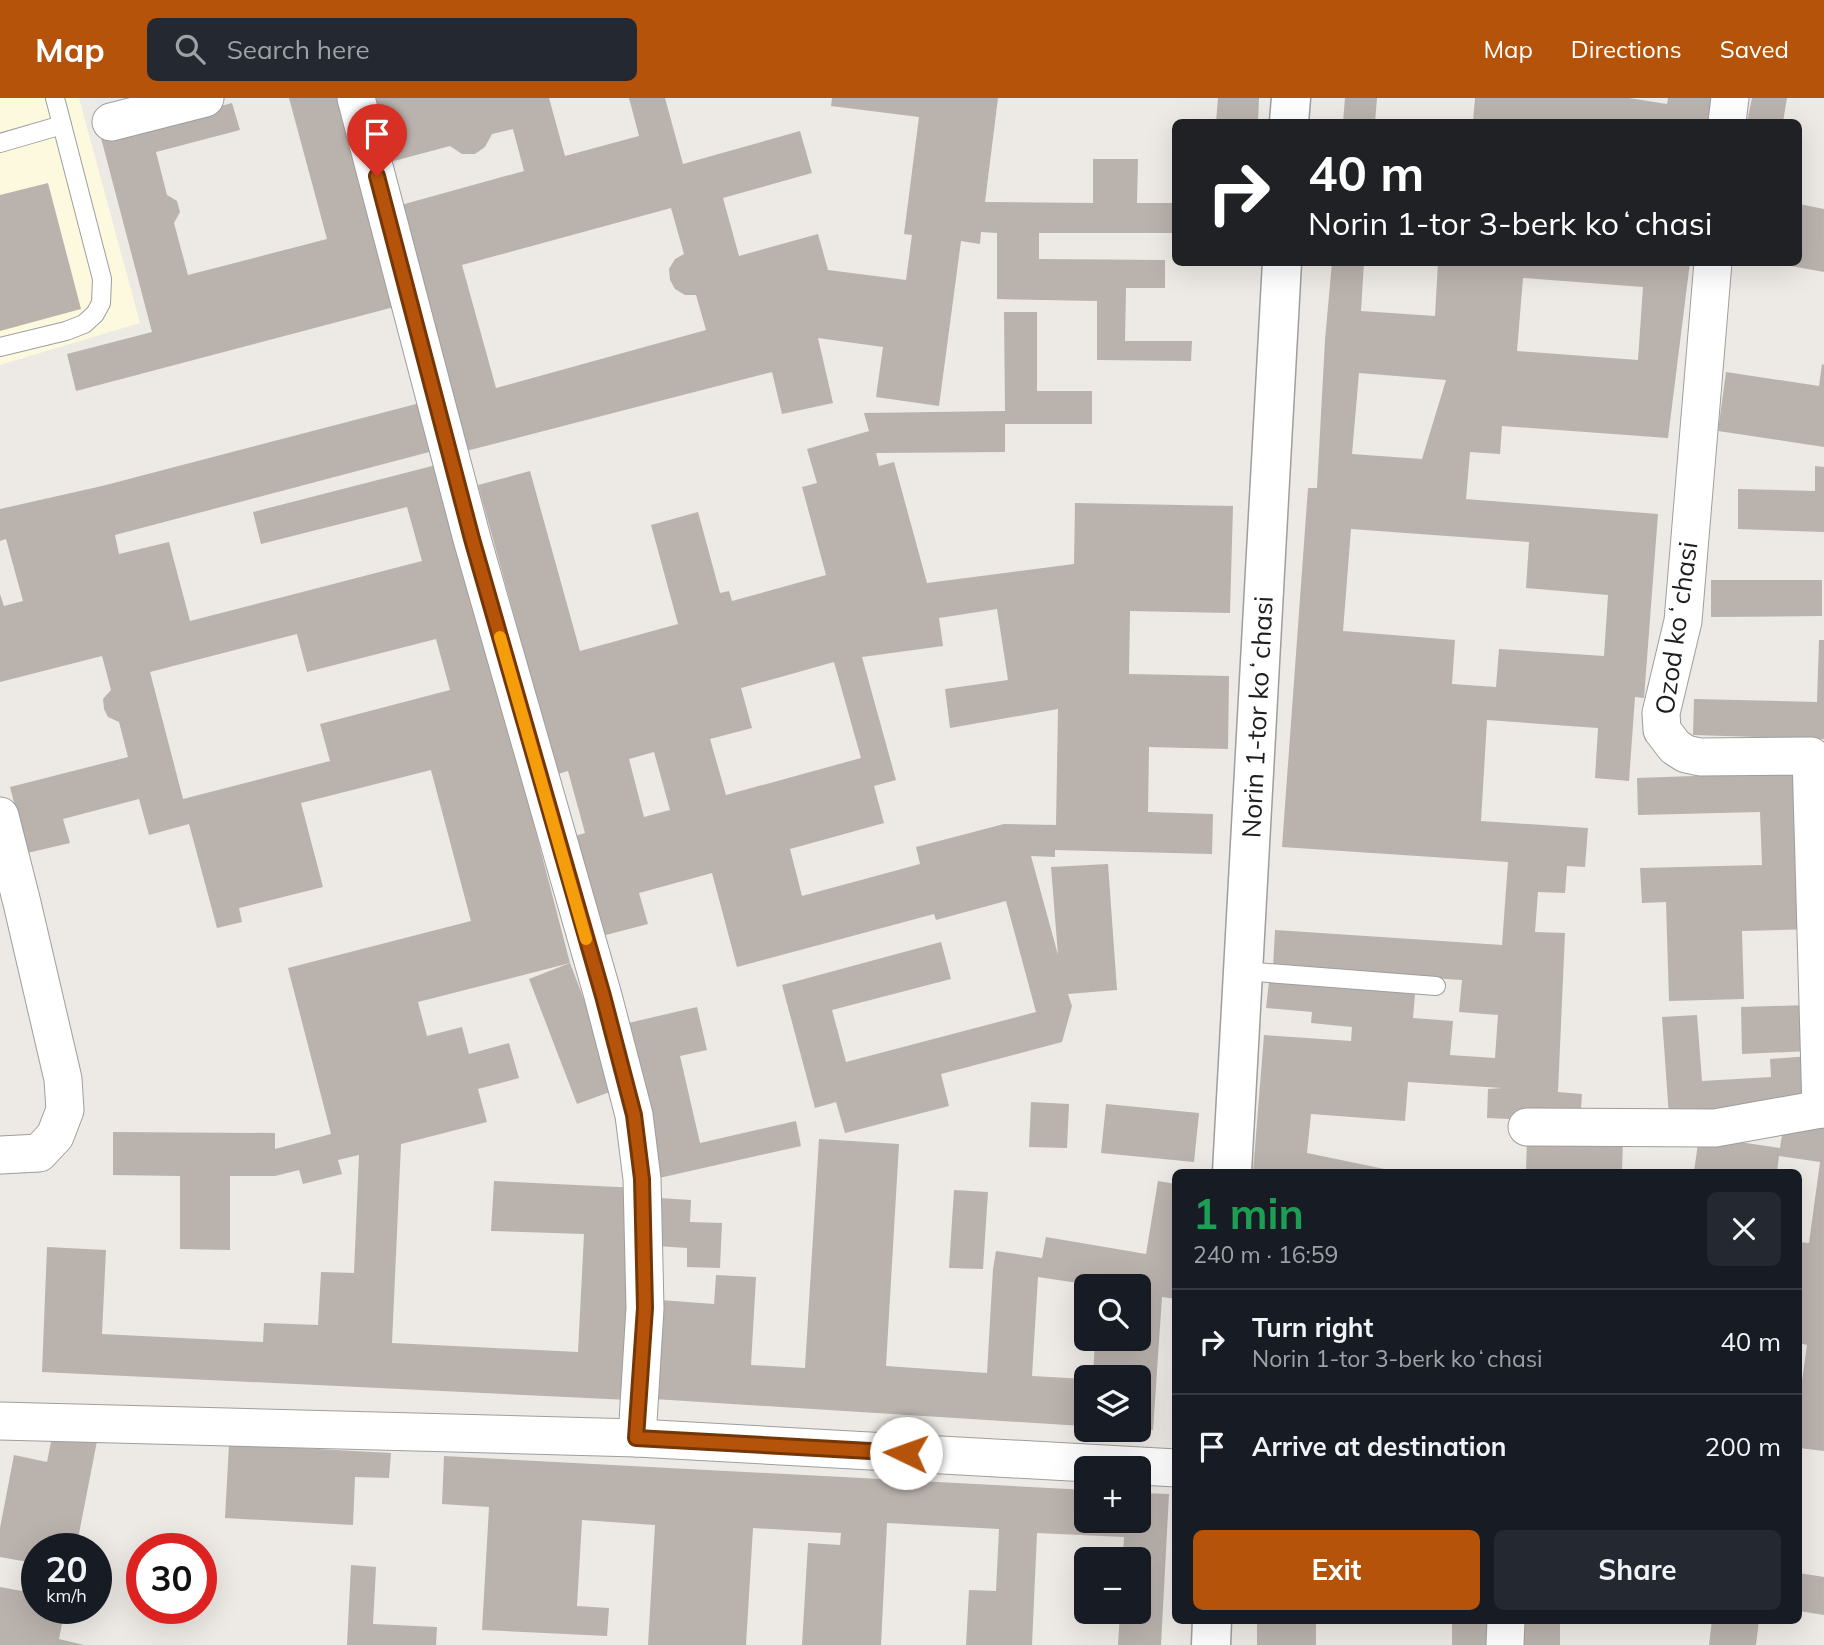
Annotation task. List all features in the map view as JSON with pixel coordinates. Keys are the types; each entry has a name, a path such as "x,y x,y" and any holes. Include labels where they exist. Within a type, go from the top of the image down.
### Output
{"street":[{"path":"111,122 205,98"},
{"path":"356,98 472,539 603,996 634,1115 642,1179 645,1308 636,1438"},
{"path":"1289,119 1291,98"},
{"path":"1727,119 1730,98"},
{"name":"Norin 1-tor koʻchasi","path":"1232,1169 1282,266"},
{"name":"Ozod koʻchasi","path":"1713,266 1683,621 1661,713 1662,730 1675,747 1686,754 1700,757 1818,755 1823,1109"},
{"path":"0,816 63,1079 65,1110 55,1136 39,1153 0,1155"},
{"path":"1527,1127 1715,1129 1823,1109"},
{"path":"0,1421 636,1438 1172,1468"},
{"path":"1211,1645 1212,1624"},
{"path":"1505,1645 1506,1624"}],"lane":[{"path":"0,347 84,324 95,314 101,303 102,279 55,98"},
{"path":"0,143 62,125"},
{"path":"1243,971 1436,986"}],"shaded area":[{"path":"0,98 79,98 140,323 0,365"}],"building":[{"path":"289,98 338,98 394,307 76,391 67,354 152,332 101,138 232,103 240,130 156,152 167,195 177,201 180,212 174,223 188,275 327,239"},
{"path":"372,98 549,98 565,156 639,136 629,98 665,98 683,164 800,131 812,173 723,198 739,256 818,234 828,270 906,280 912,235 904,234 919,117 831,106 832,98 998,98 985,202 1093,203 1093,159 1138,159 1137,203 1172,203 1172,233 1039,233 1039,259 1165,260 1165,288 1126,288 1125,341 1192,341 1191,361 1097,360 1097,301 997,299 997,233 981,232 980,244 961,241 939,406 876,397 883,347 818,338 833,403 782,414 772,372 466,451 401,205 524,171 513,129 492,134 485,147 475,154 462,154 450,146 390,162","holes":["671,208 684,254 675,259 669,269 670,280 675,289 685,295 696,295 706,330 496,388 462,265"]},
{"path":"1218,98 1259,98 1258,119 1216,119"},
{"path":"1345,98 1377,98 1375,119 1343,119"},
{"path":"1475,98 1629,98 1667,104 1668,98 1711,98 1708,119 1473,119"},
{"path":"1752,98 1787,98 1784,119 1748,119"},
{"path":"48,183 81,309 0,331 0,195"},
{"path":"1802,205 1824,209 1824,272 1791,266 1802,266"},
{"path":"1332,266 1364,266 1361,311 1435,316 1438,266 1690,266 1668,438 1502,426 1500,454 1470,452 1466,499 1658,514 1644,698 1635,697 1629,781 1595,778 1598,728 1487,720 1481,821 1588,828 1585,867 1567,866 1565,893 1538,892 1535,932 1565,933 1558,1092 1582,1094 1580,1122 1487,1118 1488,1089 1502,1088 1408,1082 1405,1121 1311,1114 1307,1153 1384,1169 1253,1169 1264,1035 1351,1041 1352,1027 1311,1023 1312,1012 1266,1008 1269,982 1415,994 1413,1018 1453,1021 1450,1055 1495,1058 1498,1015 1459,1012 1462,980 1273,968 1275,930 1502,945 1508,862 1282,847 1308,488 1317,488","holes":["1523,278 1643,287 1638,360 1517,351","1359,373 1446,380 1422,459 1352,454","1351,529 1529,542 1526,588 1608,595 1604,656 1499,649 1496,687 1452,684 1455,640 1343,631"]},
{"path":"1004,312 1037,312 1037,391 1092,391 1092,424 1005,424 1005,452 876,453 879,466 894,462 927,583 1074,564 1075,503 1233,506 1230,613 1130,611 1129,674 1229,676 1228,749 1149,747 1148,812 1213,814 1212,854 1055,850 1055,857 1031,856 1058,955 1051,867 1108,864 1117,990 1068,994 1072,1006 1062,1042 941,1074 949,1106 845,1133 836,1102 815,1108 782,985 941,942 951,979 832,1010 846,1062 1036,1012 1006,901 936,920 934,914 737,967 712,873 639,893 648,924 602,936 575,836 585,833 568,771 558,774 478,485 530,471 580,651 678,624 651,525 698,512 720,593 729,591 732,601 826,575 802,487 817,483 807,449 869,431 864,413 1005,411","holes":["997,609 1008,680 945,689 950,728 1058,709 1056,825 1004,824 916,847 920,864 802,896 790,849 884,823 874,786 896,780 862,657 943,646 939,618","834,662 861,758 726,795 710,739 752,728 741,688","654,752 670,810 644,817 629,759"]},
{"path":"1822,364 1824,447 1718,431 1726,372 1819,386"},
{"path":"420,403 433,451 115,535 119,554 169,542 190,621 422,561 407,507 261,544 253,512 440,464 570,963 418,1002 427,1036 462,1027 469,1054 509,1043 519,1078 478,1089 487,1122 401,1144 392,1343 578,1352 584,1234 491,1231 494,1181 639,1188 629,1400 42,1372 47,1247 106,1250 102,1334 263,1342 264,1323 318,1325 321,1272 354,1273 359,1155 338,1160 342,1174 303,1184 299,1170 275,1176 230,1176 230,1250 180,1249 180,1176 113,1175 113,1132 275,1133 275,1149 331,1134 288,968 471,921 431,770 301,803 323,887 239,908 242,922 217,928 189,824 149,835 139,799 63,819 70,843 27,853 10,787 128,757 119,722 108,717 104,709 103,699 111,690 102,656 0,682 0,594 4,606 23,601 6,539 0,541 0,509 102,486","holes":["297,634 307,672 436,639 450,690 320,724 330,761 183,799 150,672"]},
{"path":"1815,466 1824,467 1824,532 1738,529 1738,489 1815,491"},
{"path":"1711,580 1822,580 1822,616 1711,617"},
{"path":"1819,640 1824,640 1824,739 1693,735 1694,699 1817,702"},
{"path":"1810,772 1815,929 1742,931 1744,999 1669,1001 1666,902 1642,903 1640,868 1762,865 1760,812 1638,815 1637,778"},
{"path":"570,963 618,1089 577,1104 529,979"},
{"path":"1808,1005 1810,1051 1742,1054 1741,1007"},
{"path":"697,1007 707,1050 680,1056 700,1143 796,1121 801,1146 659,1178 624,1024"},
{"path":"1697,1015 1702,1081 1771,1077 1770,1059 1809,1056 1813,1108 1669,1117 1662,1017"},
{"path":"1031,1102 1069,1104 1067,1148 1029,1147"},
{"path":"1106,1104 1199,1113 1194,1162 1101,1153"},
{"path":"1824,1120 1824,1451 1802,1448 1802,1381 1807,1345 1802,1344 1802,1242 1809,1243 1820,1162 1779,1156 1777,1169 1694,1169 1699,1136 1780,1148 1783,1128"},
{"path":"1527,1136 1623,1139 1622,1169 1526,1169"},
{"path":"819,1139 899,1144 886,1366 987,1373 996,1251 1042,1258 1046,1237 1146,1254 1158,1181 1172,1183 1172,1298 1162,1297 1153,1430 1151,1365 1094,1365 1094,1351 1151,1351 1151,1274 1074,1274 1074,1282 1038,1277 1032,1376 1074,1378 1074,1425 654,1399 660,1300 714,1304 716,1275 756,1277 751,1365 805,1368"},
{"path":"954,1190 988,1192 983,1269 949,1268"},
{"path":"659,1198 691,1200 690,1222 722,1223 720,1268 687,1267 687,1248 657,1246"},
{"path":"53,1432 97,1441 79,1533 21,1533 21,1561 0,1557 0,1528 14,1455 47,1462"},
{"path":"229,1444 391,1453 389,1478 355,1477 353,1525 225,1518"},
{"path":"444,1456 1074,1489 1074,1533 1151,1533 1151,1493 1169,1494 1161,1645 1118,1645 1119,1624 1151,1624 1151,1547 1124,1547 1124,1537 1037,1533 1032,1645 966,1645 969,1590 996,1591 999,1529 887,1523 881,1645 802,1645 808,1543 840,1545 841,1533 753,1528 746,1645 648,1645 655,1525 582,1520 577,1606 609,1608 607,1636 482,1630 489,1507 442,1504"},
{"path":"351,1565 376,1567 373,1624 437,1627 436,1645 347,1645"},
{"path":"1802,1573 1824,1577 1824,1615 1802,1611"},
{"path":"0,1587 21,1591 21,1624 62,1624 59,1639 84,1645 0,1645"},
{"path":"1257,1624 1316,1624 1316,1645 1257,1645"},
{"path":"1452,1624 1491,1624 1491,1645 1452,1645"},
{"path":"1515,1624 1560,1624 1560,1645 1515,1645"},
{"path":"1712,1624 1759,1624 1756,1645 1709,1645"}],"slow traffic":[{"path":"500,637 586,939"}],"route":[{"path":"377,176 472,539 603,996 634,1115 642,1179 645,1308 636,1438 906,1453"}]}
